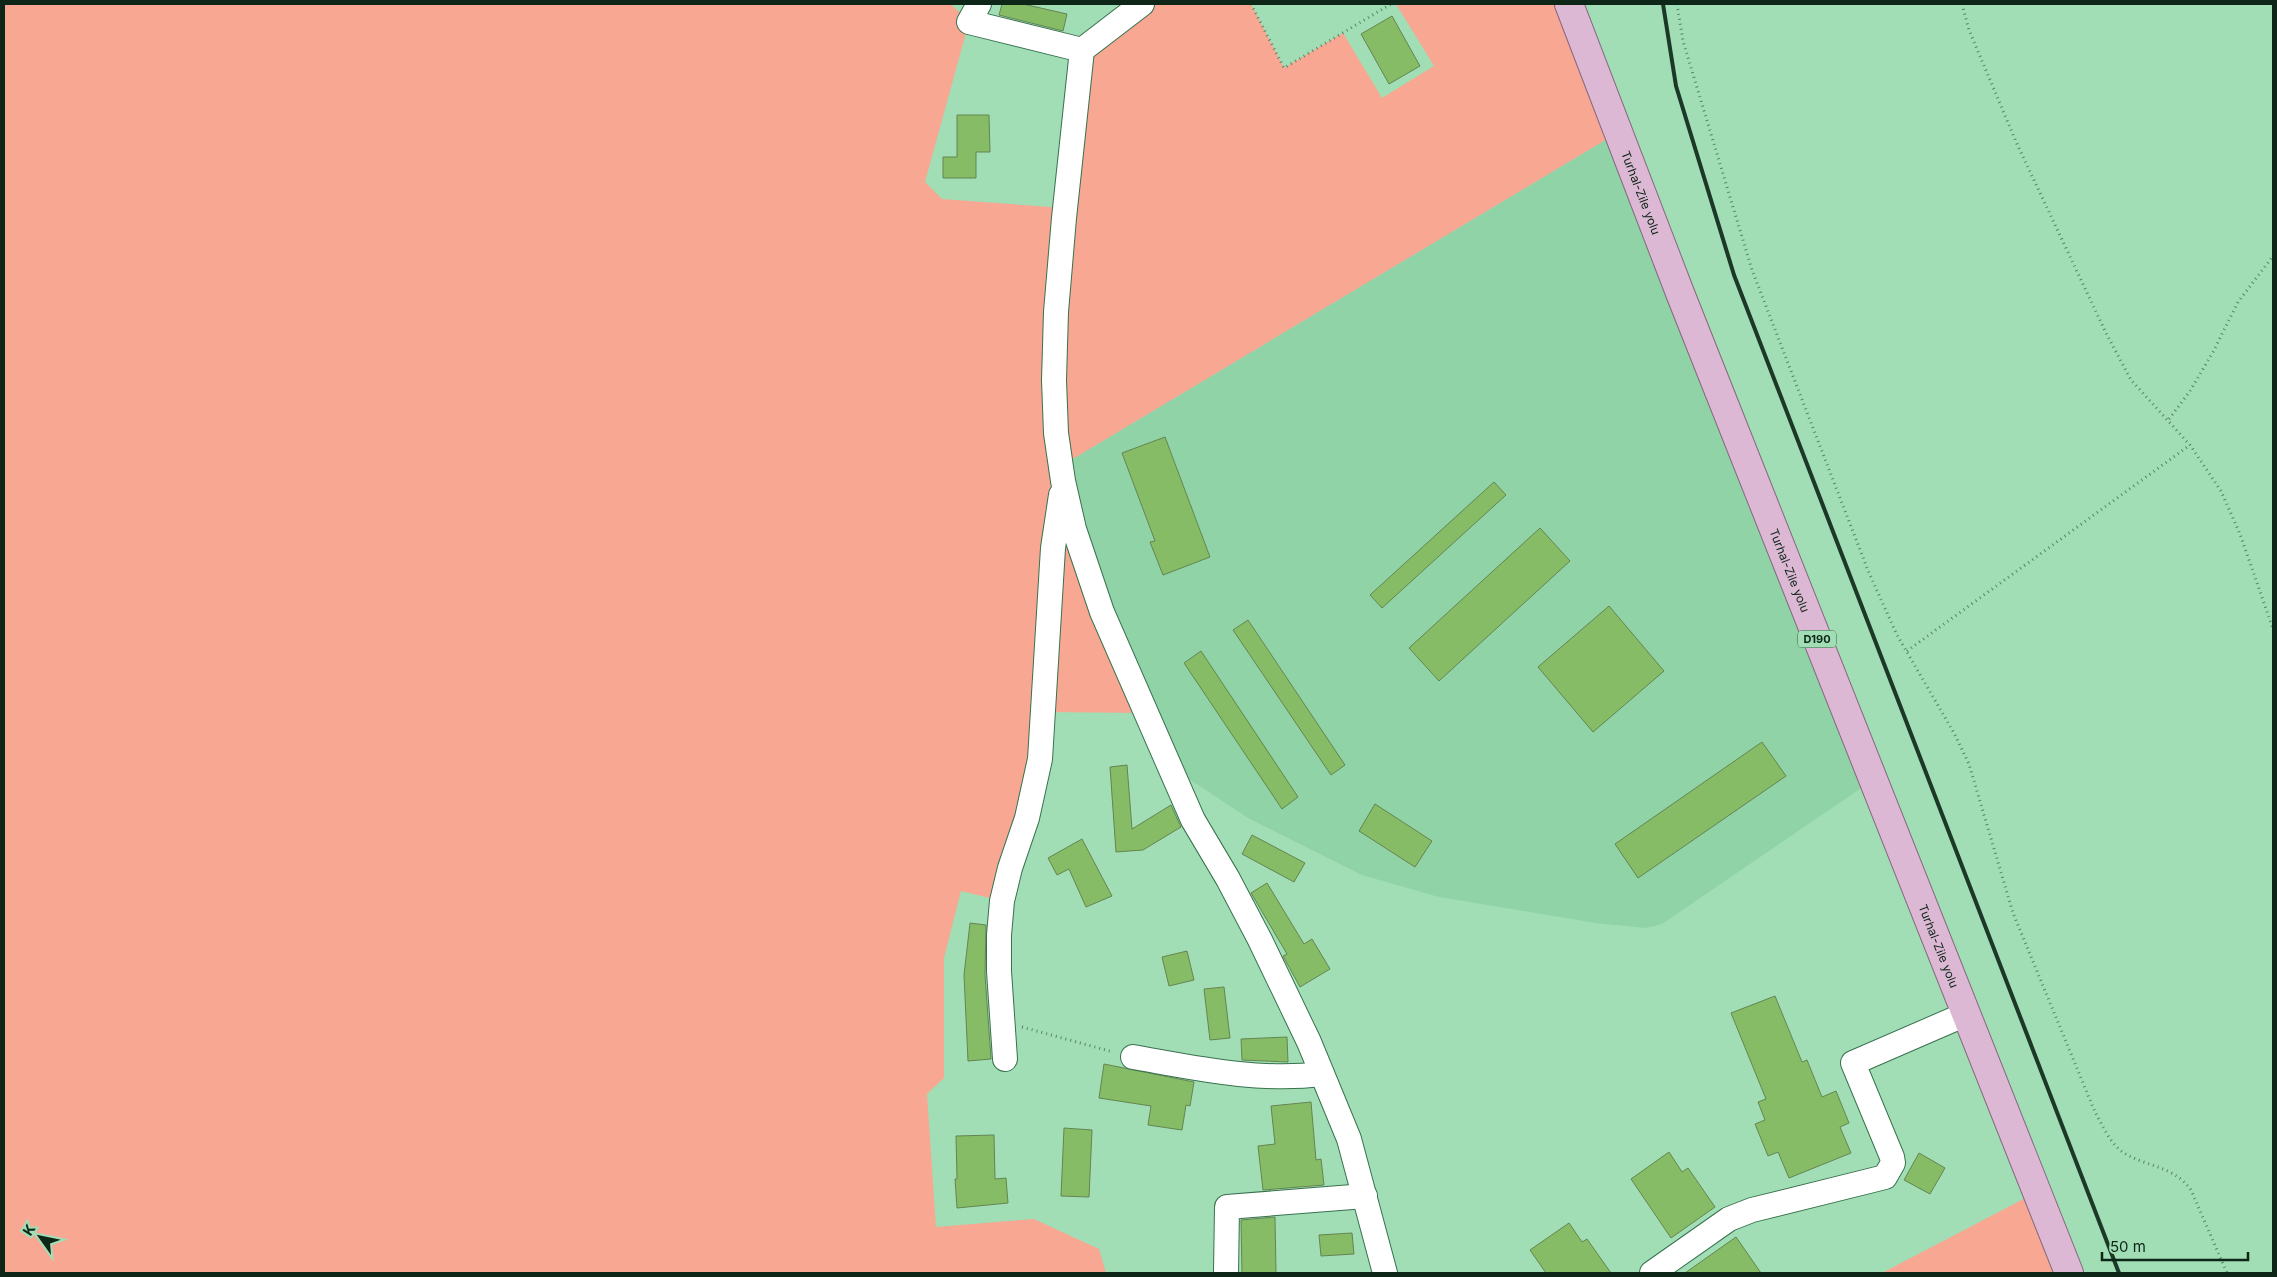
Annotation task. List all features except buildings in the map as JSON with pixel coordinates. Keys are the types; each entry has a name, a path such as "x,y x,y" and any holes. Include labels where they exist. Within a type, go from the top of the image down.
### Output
{"main road":[{"name":"Turhal-Zile yolu","path":"1569,4 1676,284 2069,1273"}],"street":[{"path":"979,4 969,22 1082,50"},
{"path":"1142,4 1082,50 1074,109 1056,312 1054,380 1056,433 1063,481 1083,562 1102,612 1168,765 1193,820 1228,879 1260,940 1322,1074 1349,1139 1385,1273"},
{"path":"1005,1059 999,971 1002,901 1010,868 1028,818 1040,759 1053,548 1063,481"},
{"path":"1652,1273 1730,1219 1752,1210 1884,1177 1893,1163 1892,1157 1853,1063 1966,1014"},
{"path":"1133,1057 1231,1074 1266,1078 1322,1074"},
{"path":"1226,1273 1227,1207 1365,1196"}],"path":[{"path":"1250,4 1284,68 1390,4"},
{"path":"1677,4 1683,41 1752,270 1869,573 1897,635 1954,733 1969,764 2013,913 2095,1112 2111,1140 2124,1153 2162,1167 2183,1179 2191,1190 2227,1273"},
{"path":"1962,4 1969,30 2017,144 2106,333 2131,380 2169,419 2190,445 2221,491 2240,534 2273,629"},
{"path":"2169,419 2190,391 2213,352 2238,302 2273,256"},
{"path":"1907,651 2190,445"},
{"path":"1002,1022 1133,1057"}],"shaded area":[{"path":"4,4 951,4 969,22 925,182 942,199 1064,208 1082,50 1142,4 1251,4 1284,68 1343,33 1382,98 1434,66 1396,4 1569,4 1617,133 1061,466 1147,713 1043,712 1002,901 961,891 944,958 944,1078 927,1094 936,1227 1034,1219 1099,1249 1106,1273 4,1273"},
{"path":"1617,133 1873,780 1662,924 1646,928 1596,923 1439,897 1362,875 1248,818 1168,765 1061,466"},
{"path":"2037,1192 2069,1273 1882,1273"}],"railway":[{"path":"1663,4 1676,86 1734,275 2119,1273"}]}
